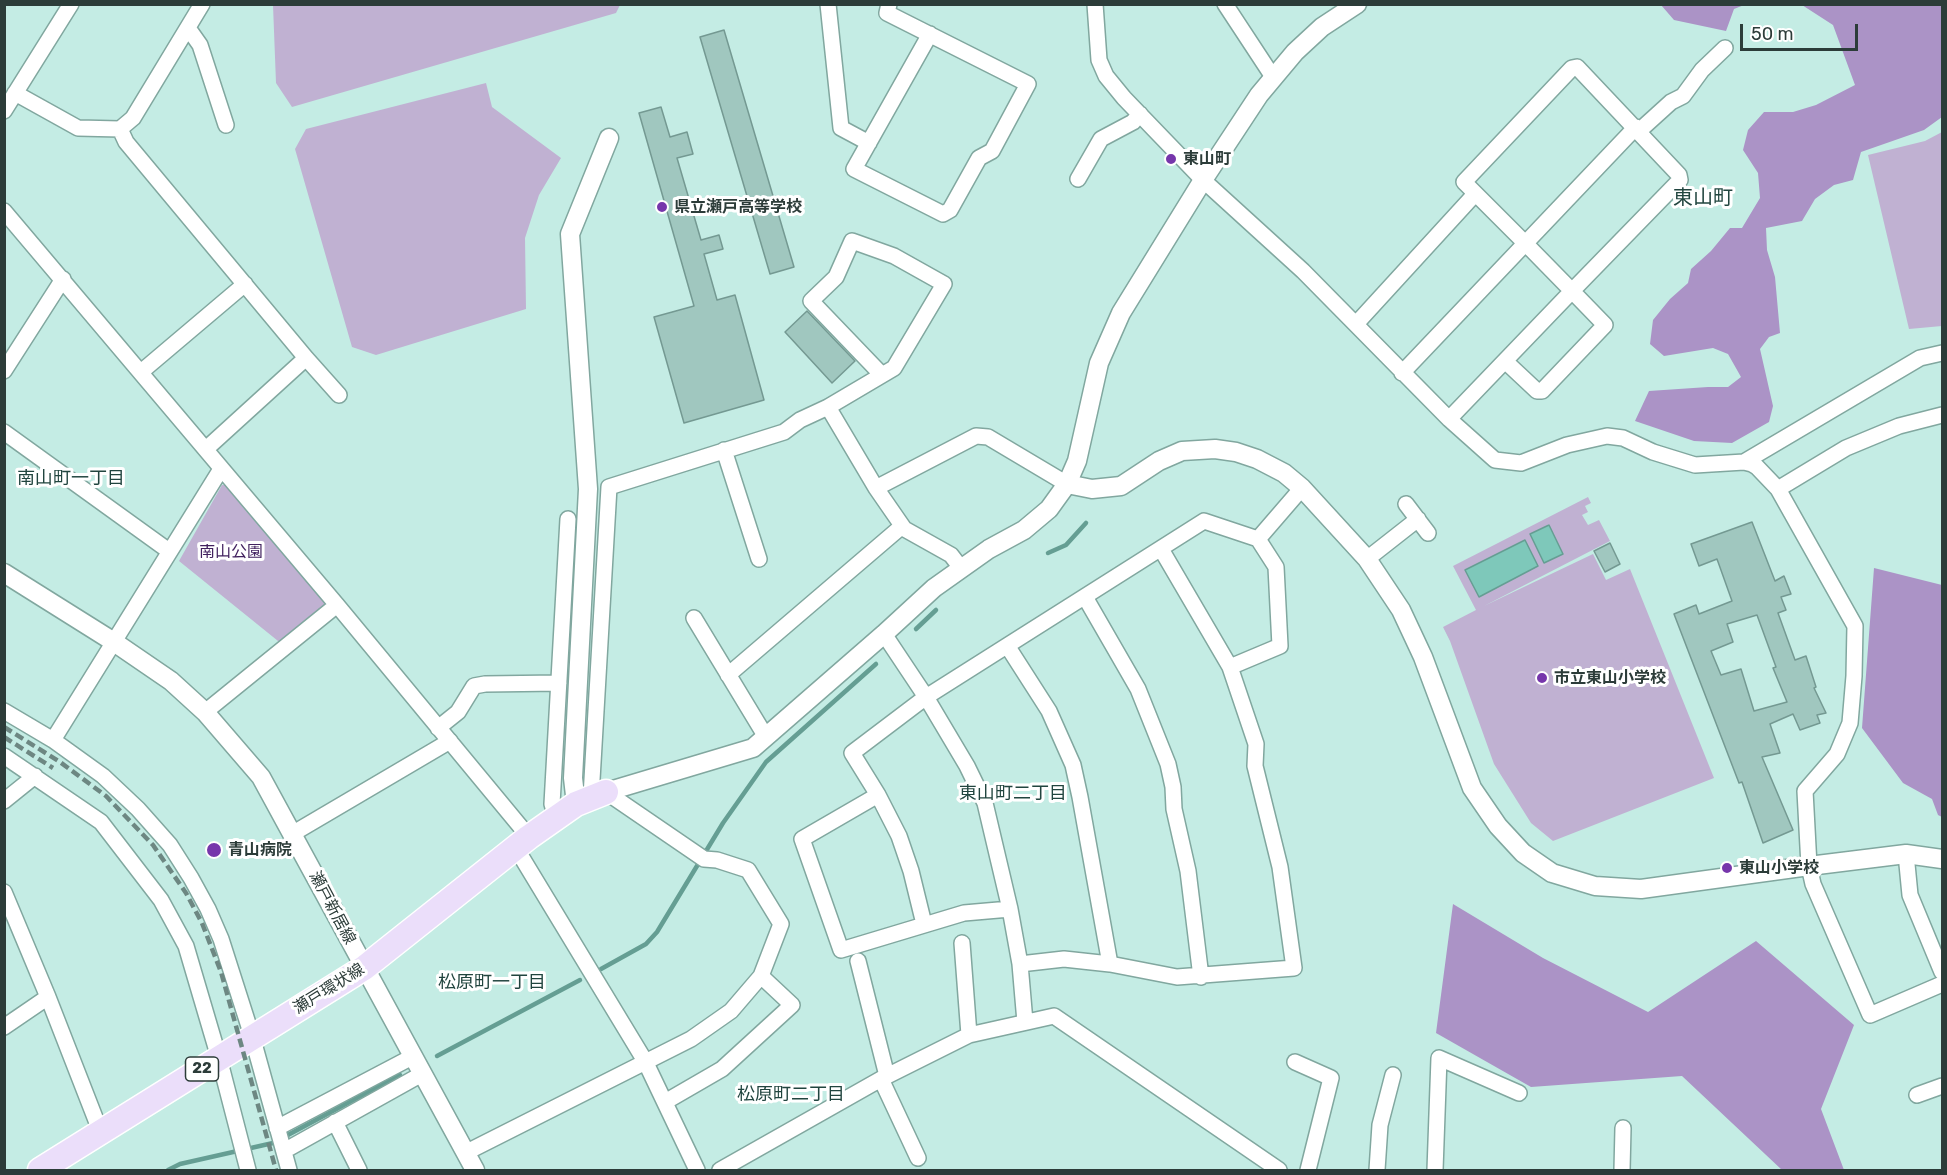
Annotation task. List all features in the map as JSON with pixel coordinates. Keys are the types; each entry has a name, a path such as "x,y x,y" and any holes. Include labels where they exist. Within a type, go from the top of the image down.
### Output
{"main road":[{"name":"瀬戸環状線","path":"40,1170 364,968 522,843 582,803"}],"street":[{"path":"4,111 71,4"},
{"path":"15,93 78,128 120,129 133,118 202,4"},
{"path":"828,4 841,128 869,143"},
{"path":"889,4 887,13 930,34 1028,84 992,151 979,158 950,210 943,214 854,169 930,34"},
{"path":"1095,4 1099,60 1106,76 1203,180 1303,271 1402,373 1495,460 1521,463 1567,445 1607,436 1623,438 1653,452 1695,465 1744,462 1757,467 1778,489 1855,626 1850,723 1837,754 1805,791 1809,866 1813,884 1870,1015 1942,984"},
{"path":"1225,4 1273,77"},
{"path":"568,519 552,804 582,803 753,748 934,588 989,549 1024,530 1049,509 1067,484 1077,460 1099,363 1121,313 1258,95 1295,52 1322,27 1357,4"},
{"path":"188,28 200,45 226,125"},
{"path":"1402,373 1524,242 1637,129 1671,102 1683,96 1702,70 1725,48"},
{"path":"1449,419 1572,291 1680,180 1679,175 1577,67 1572,68 1464,182 1474,194 1524,242 1572,291 1605,325 1542,391 1537,391 1505,361"},
{"path":"1078,179 1101,139 1133,122 1140,114"},
{"path":"120,129 126,142 339,395"},
{"path":"465,1153 691,1039 731,1011 761,976 781,924 748,870 700,856 582,803 573,778 588,489 570,234 609,138"},
{"path":"1356,324 1474,194"},
{"path":"4,212 338,605 450,741 522,843 645,1061 697,1170"},
{"path":"582,803 609,487 783,432 800,420 828,407 894,368 944,284 894,256 852,241 836,277 811,301 882,375"},
{"path":"4,371 63,279"},
{"path":"141,372 245,285"},
{"path":"1744,462 1920,358 1942,353"},
{"path":"206,449 306,358"},
{"path":"828,407 876,488 903,527 901,527"},
{"path":"1778,489 1846,448 1899,426 1942,415"},
{"path":"4,432 169,551"},
{"path":"876,488 976,436 988,437 1067,484 1092,489 1121,486 1159,461 1182,451 1215,449 1236,452 1257,459 1284,473 1302,488 1367,559 1401,610 1423,657 1472,788 1497,826 1523,853 1552,873 1595,886 1641,890 1906,854 1942,859"},
{"path":"724,450 759,559"},
{"path":"53,740 221,469"},
{"path":"1258,540 1302,488"},
{"path":"1406,504 1428,533"},
{"path":"1367,559 1418,519"},
{"path":"924,924 911,871 899,836 878,795 852,753 926,697 1204,521 1258,540 1276,567 1280,646 1230,667"},
{"path":"901,527 951,555 961,568"},
{"path":"728,675 901,527"},
{"path":"1020,964 1064,959 1110,964 1177,977 1294,968 1280,867 1256,766 1256,744 1230,667 1161,549"},
{"name":"瀬戸新居線","path":"4,573 171,681 205,712 261,777 475,1170"},
{"path":"1085,597 1138,689 1168,764 1173,787 1174,809 1188,871 1201,976"},
{"path":"205,712 338,605"},
{"path":"694,618 766,737"},
{"path":"884,634 926,697 967,766 985,803 1010,909 1020,964 1025,1022"},
{"path":"1008,647 1049,711 1073,765 1110,964"},
{"path":"438,728 458,712 474,686 558,683"},
{"path":"4,711 53,740 103,776 138,809 170,845 208,909 217,929 252,1036 289,1170"},
{"path":"292,834 450,741"},
{"path":"4,756 102,822 161,900 186,946 219,1058 244,1157"},
{"path":"4,801 35,776"},
{"path":"878,795 802,839 841,950 964,913 1010,909"},
{"path":"1906,854 1910,895 1942,972"},
{"path":"4,892 101,1133"},
{"path":"962,942 969,1035"},
{"path":"858,961 884,1077 918,1158"},
{"path":"665,1102 722,1070 792,1005 761,976"},
{"path":"4,1027 48,997"},
{"path":"720,1170 884,1077 969,1035 1054,1016 1279,1170"},
{"path":"278,1130 412,1057"},
{"path":"1435,1170 1439,1059 1519,1093"},
{"path":"1295,1062 1331,1078 1308,1170"},
{"path":"283,1149 422,1074"},
{"path":"1377,1170 1380,1125 1393,1076"},
{"path":"1917,1095 1942,1086"},
{"path":"335,1122 359,1170"},
{"path":"1622,1170 1623,1128"}],"green space":[{"path":"273,4 620,5 616,13 292,107 276,83"},
{"path":"486,83 492,107 561,158 539,195 525,238 526,309 376,355 352,347 295,149 306,129"},
{"path":"1942,132 1942,326 1909,329 1868,155 1925,141"},
{"name":"南山公園","path":"222,485 227,485 327,602 325,610 283,645 179,561"},
{"path":"1588,497 1591,503 1585,506 1588,512 1582,515 1588,525 1599,520 1610,541 1484,606 1593,554 1606,580 1630,569 1714,778 1553,841 1531,823 1494,764 1443,627 1476,610 1453,566"}],"shaded area":[{"path":"1661,5 1744,5 1734,9 1726,31 1674,20"},
{"path":"1802,5 1942,5 1942,117 1924,130 1861,152 1853,180 1834,185 1815,199 1802,221 1766,228 1767,250 1775,277 1780,333 1769,337 1760,349 1773,406 1769,422 1732,443 1694,441 1635,421 1649,391 1728,387 1741,377 1728,354 1713,348 1664,356 1650,344 1653,320 1670,299 1688,283 1691,269 1711,251 1730,228 1742,228 1760,198 1758,173 1743,150 1748,130 1764,112 1793,112 1816,105 1855,85 1833,25"},
{"path":"1549,525 1563,554 1544,563 1530,534"},
{"path":"1525,540 1538,566 1479,597 1465,570"},
{"path":"1874,568 1942,585 1942,817 1938,815 1932,799 1903,783 1862,728"},
{"path":"1453,904 1543,958 1648,1012 1756,941 1854,1025 1821,1109 1844,1170 1782,1170 1682,1076 1531,1087 1436,1033"}],"building":[{"path":"724,30 794,267 770,274 700,37"},
{"path":"661,107 670,137 687,132 693,154 677,158 701,240 719,235 723,249 704,254 717,300 735,295 764,400 684,423 654,317 694,306 639,113"},
{"path":"807,311 855,361 832,383 785,332"},
{"path":"1752,522 1775,581 1784,576 1791,594 1781,597 1786,610 1778,613 1795,660 1806,656 1816,687 1814,688 1826,713 1817,715 1820,723 1800,730 1793,714 1770,724 1780,753 1762,757 1793,830 1763,843 1742,782 1739,783 1674,614 1696,605 1699,614 1732,601 1717,559 1699,566 1691,544","holes":["1757,615 1776,667 1773,668 1787,702 1754,711 1741,669 1721,675 1711,651 1733,642 1727,624"]},
{"path":"1610,543 1620,564 1605,572 1594,551"}],"waterway":[{"path":"1048,553 1066,545 1086,523"},
{"path":"916,629 936,610"},
{"path":"601,969 646,944 657,932 723,823 766,762 876,664"},
{"path":"437,1056 580,980"},
{"path":"168,1170 180,1164 273,1143 400,1075"}],"railway":[{"path":"4,727 60,762 106,796 153,845 186,893 202,923 221,972 276,1170"},
{"path":"4,737 53,768"}],"place":[{"name":"東山町","path":"1171,159"},
{"name":"県立瀬戸高等学校","path":"662,207"},
{"name":"市立東山小学校","path":"1542,678"},
{"name":"青山病院","path":"214,850"},
{"name":"東山小学校","path":"1727,868"}],"district":[{"name":"東山町","path":"1703,198"},
{"name":"南山町一丁目","path":"71,479"},
{"name":"東山町二丁目","path":"1013,794"},
{"name":"松原町一丁目","path":"492,983"},
{"name":"松原町二丁目","path":"791,1095"}]}
